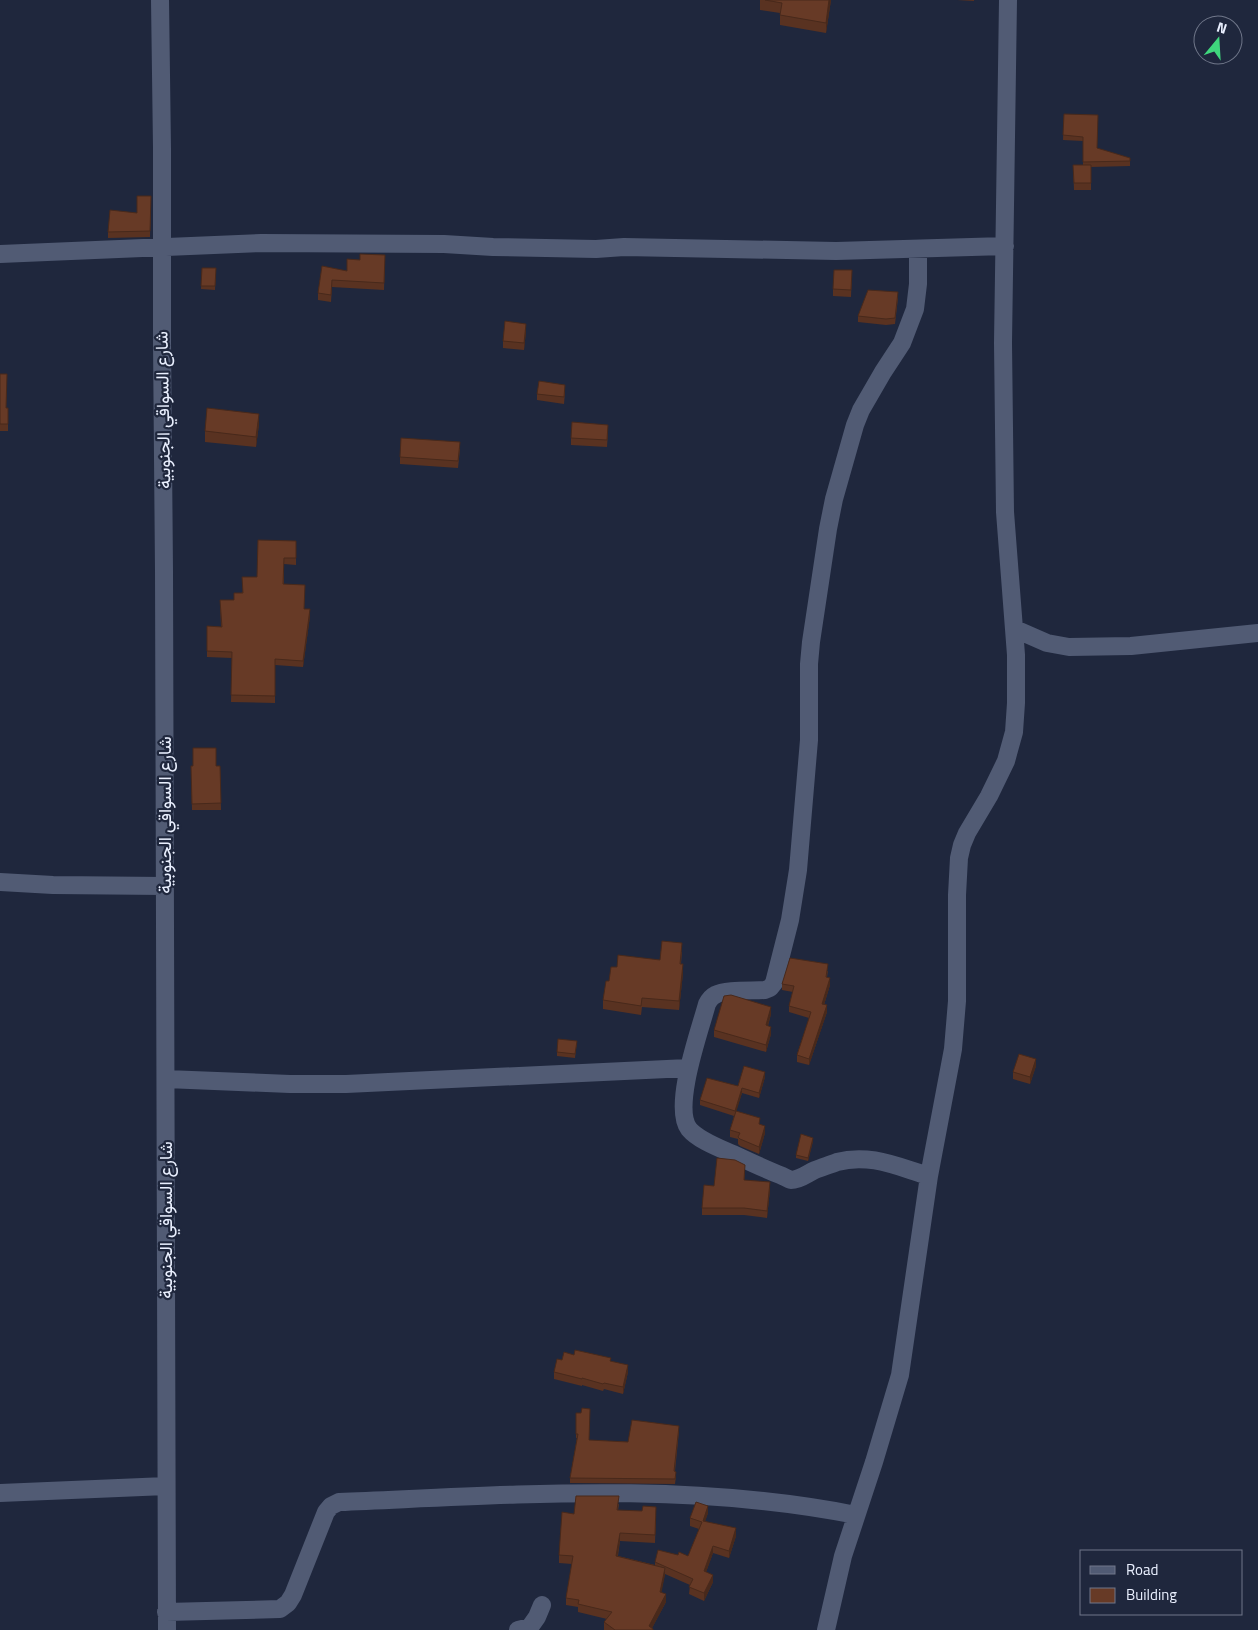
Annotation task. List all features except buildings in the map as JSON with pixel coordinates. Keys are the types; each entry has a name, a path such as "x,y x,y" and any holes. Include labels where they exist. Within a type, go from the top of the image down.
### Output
{"street":[{"name":"شارع السواقي الجنوبية","path":"160,0 166,1079 166,1630"},
{"path":"826,1630 843,1556 900,1375 929,1176 953,1048 957,1001 959,858 967,833 1006,762 1011,747 1016,716 1015,629 1005,512 1003,343 1008,0"},
{"path":"0,254 290,243 836,251 1005,246"},
{"path":"918,249 918,284 915,309 902,344 874,387 855,425 834,499 828,529 809,664 809,740 798,870 790,920 774,983 765,990 725,992 710,998 688,1068 683,1106 684,1118 689,1129 708,1142 791,1180 806,1176 813,1171 838,1162 859,1158 874,1159 929,1176"},
{"path":"1015,629 1047,643 1069,647 1131,646 1258,633"},
{"path":"0,882 53,885 165,886"},
{"path":"166,1079 290,1084 346,1084 688,1068"},
{"path":"0,1493 166,1486"},
{"path":"166,1612 280,1609 288,1603 293,1595 326,1512 331,1506 339,1502 564,1493 685,1494 809,1505 856,1515"},
{"path":"518,1630 530,1627 542,1605"}]}
